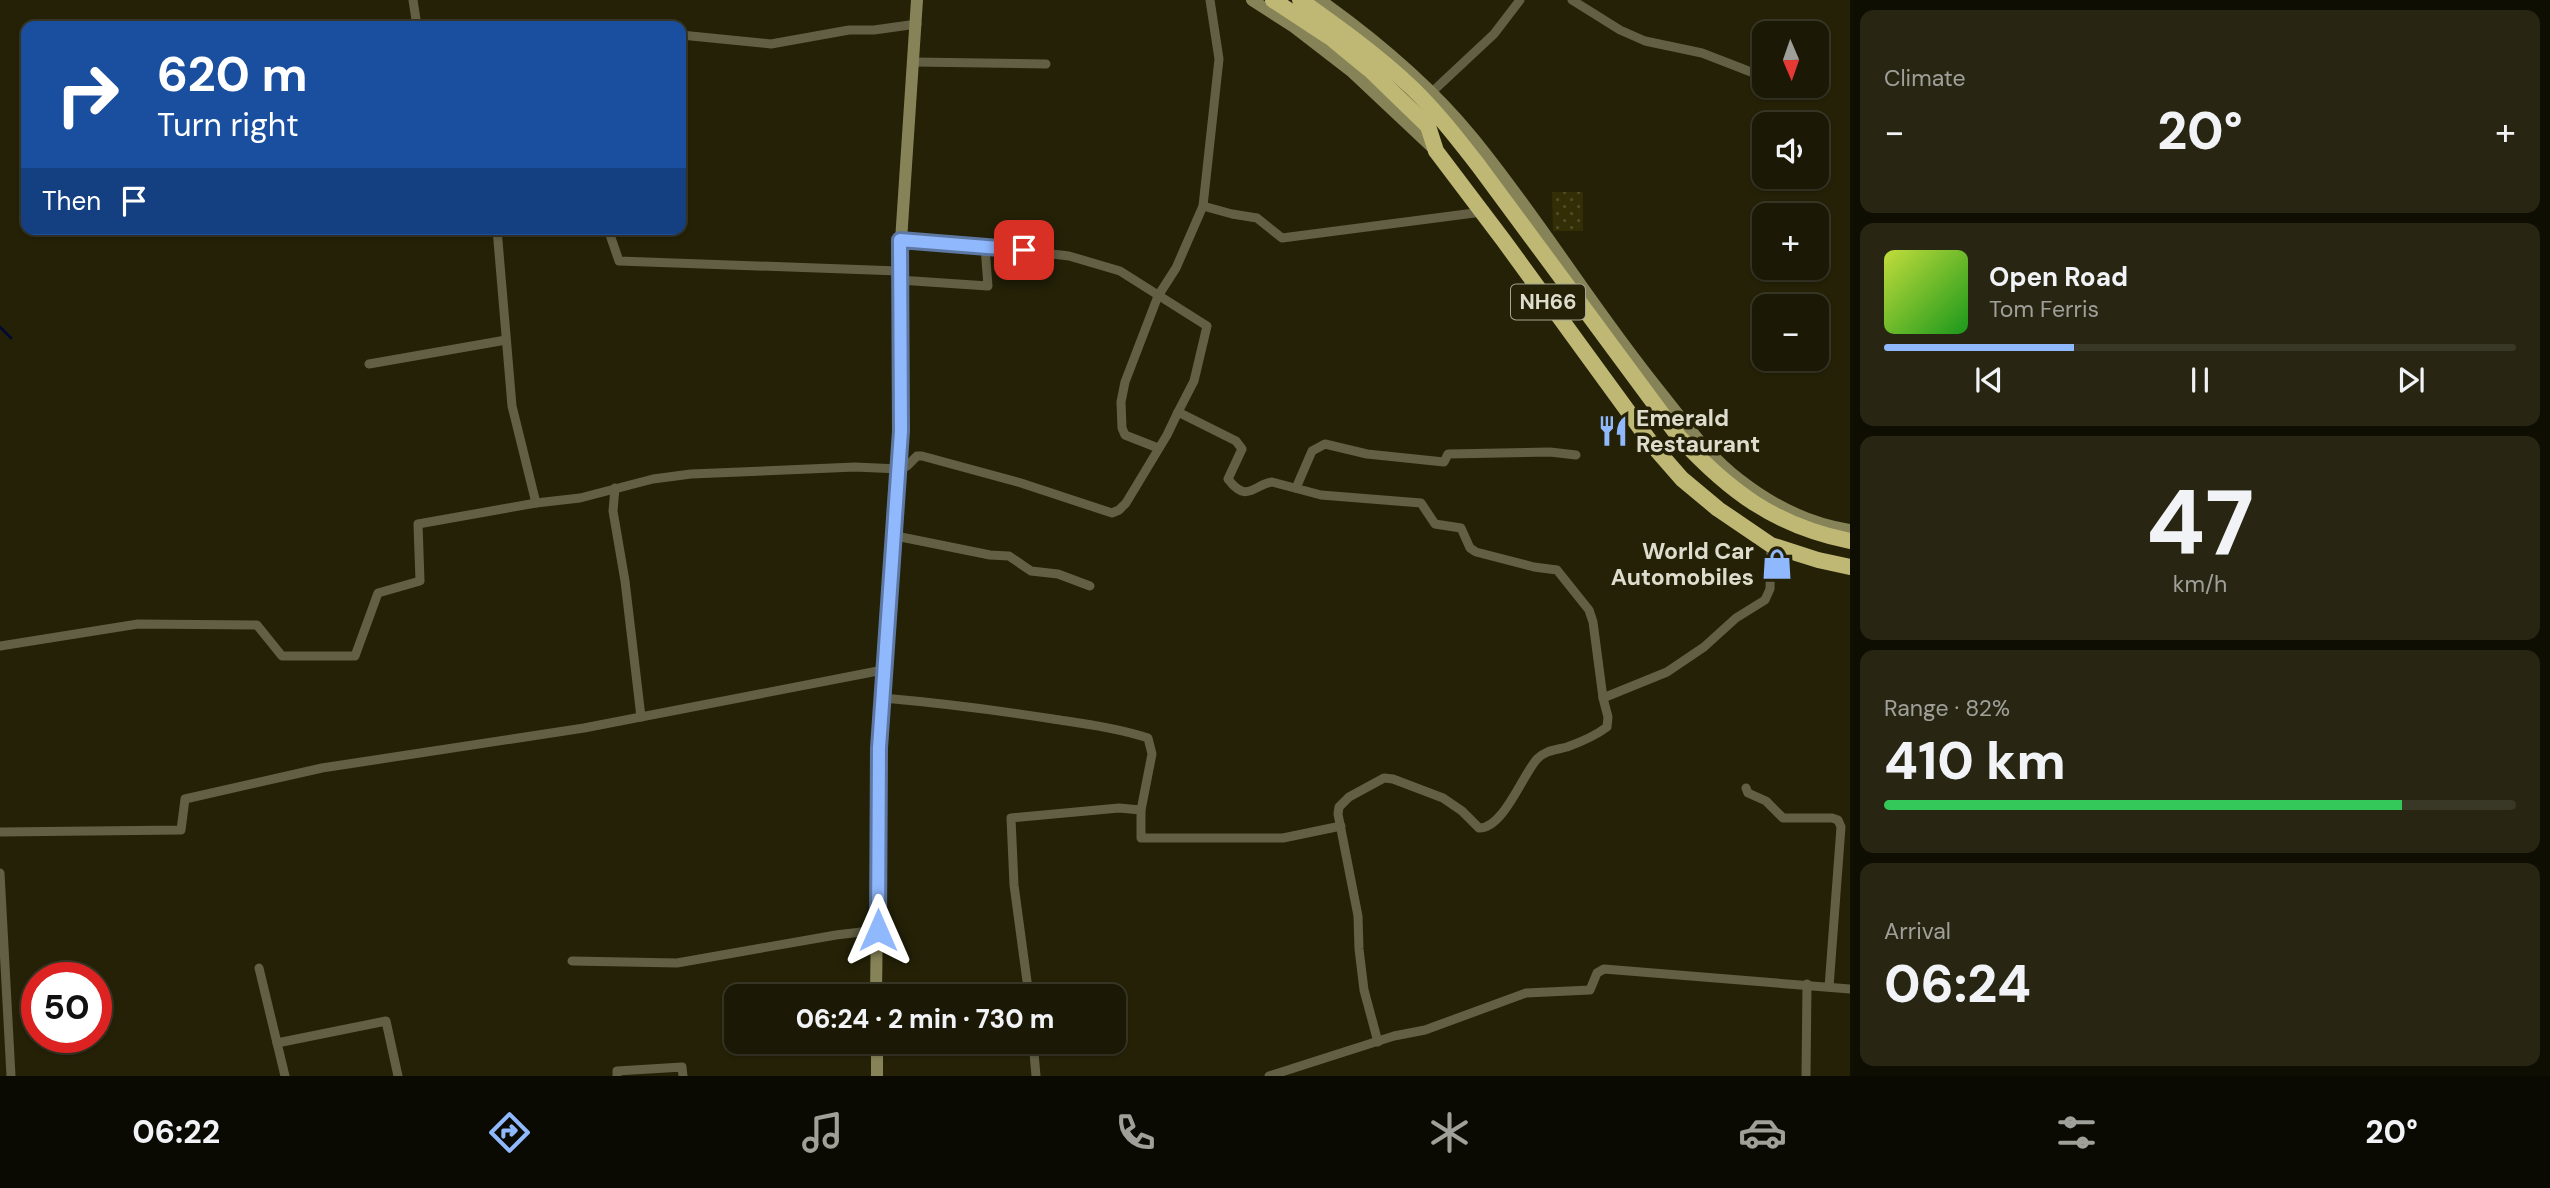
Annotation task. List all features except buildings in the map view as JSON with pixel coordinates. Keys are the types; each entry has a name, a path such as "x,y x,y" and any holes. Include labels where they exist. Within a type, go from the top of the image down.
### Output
{"highway":[{"name":"NH66","path":"1273,0 1331,38 1370,70 1428,126 1436,150 1654,447 1682,479 1718,509 1771,545 1850,567"},
{"name":"NH66","path":"1300,0 1344,30 1411,87 1444,123 1679,437 1706,466 1765,512 1793,525 1850,541"}],"main road":[{"path":"876,984 877,790 901,431 900,240 918,0"},
{"path":"1252,0 1294,27 1351,71 1436,150"},
{"path":"1320,0 1356,25 1432,92 1473,138 1647,375 1719,462 1739,480 1786,510 1812,521 1850,530"},
{"path":"877,1054 877,1076"}],"street":[{"path":"413,0 416,21"},
{"path":"1158,448 1125,435 1122,428 1121,402 1125,382 1158,296 1176,268 1203,206 1219,59 1210,0"},
{"path":"1432,92 1494,34 1520,0"},
{"path":"1572,0 1594,15 1645,41 1702,53 1752,72"},
{"path":"686,35 771,44 849,30 874,30 917,24"},
{"path":"915,62 1046,64"},
{"path":"1203,206 1257,218 1282,238 1483,212"},
{"path":"497,235 512,406 537,503"},
{"path":"610,235 619,261 899,275 988,286 985,247"},
{"path":"0,646 138,625 257,625 282,656 355,656 379,593 420,581 418,524 580,498 653,479 691,474 855,467 899,469 907,466 917,456 922,456 1021,483 1112,513 1119,510 1126,503 1158,448 1194,380 1208,326 1120,271 1069,256 900,240"},
{"path":"369,364 506,340"},
{"path":"1178,412 1236,441 1242,449 1228,479 1240,491 1254,491 1265,483 1272,482 1321,495 1421,503 1435,524 1461,528 1470,548 1476,552 1557,570 1589,610 1593,622 1608,717 1607,727 1577,743 1550,750 1539,757 1499,818 1487,827 1479,828 1462,811 1443,798 1393,779 1384,778 1369,784 1343,803 1338,814 1358,916 1364,990 1378,1042"},
{"path":"1296,488 1312,451 1325,444 1367,454 1444,462 1448,454 1550,452 1576,455"},
{"path":"615,488 613,511 625,581 641,717"},
{"path":"896,536 990,555 1009,556 1031,571 1058,574 1090,586"},
{"path":"1603,698 1667,672 1704,647 1736,618 1765,600 1770,589 1771,545"},
{"path":"0,832 181,830 185,799 322,768 571,730 883,670"},
{"path":"883,698 1014,713 1125,730 1148,738 1152,754 1141,810 1141,838 1283,838 1341,826"},
{"path":"1746,788 1748,793 1766,802 1783,818 1832,818 1838,820 1841,827 1829,987"},
{"path":"1026,984 1014,885 1011,818 1119,808 1141,810"},
{"path":"0,873 11,1076"},
{"path":"572,961 677,963 878,930"},
{"path":"259,968 285,1076"},
{"path":"1269,1076 1394,1036 1425,1030 1526,993 1590,990 1597,973 1604,969 1850,989"},
{"path":"1806,1076 1807,984"},
{"path":"277,1043 386,1021 398,1076"},
{"path":"1034,1054 1036,1076"},
{"path":"617,1076 617,1072 682,1067 683,1076"}],"shaded area":[{"path":"1552,192 1583,192 1583,231 1553,231"}],"waterway":[{"path":"0,327 11,338"}],"place":[{"name":"Emerald Restaurant","path":"1613,431"},
{"name":"World Car Automobiles","path":"1777,564"}],"route":[{"path":"878,930 879,748 901,452 900,240 1024,250"}]}
